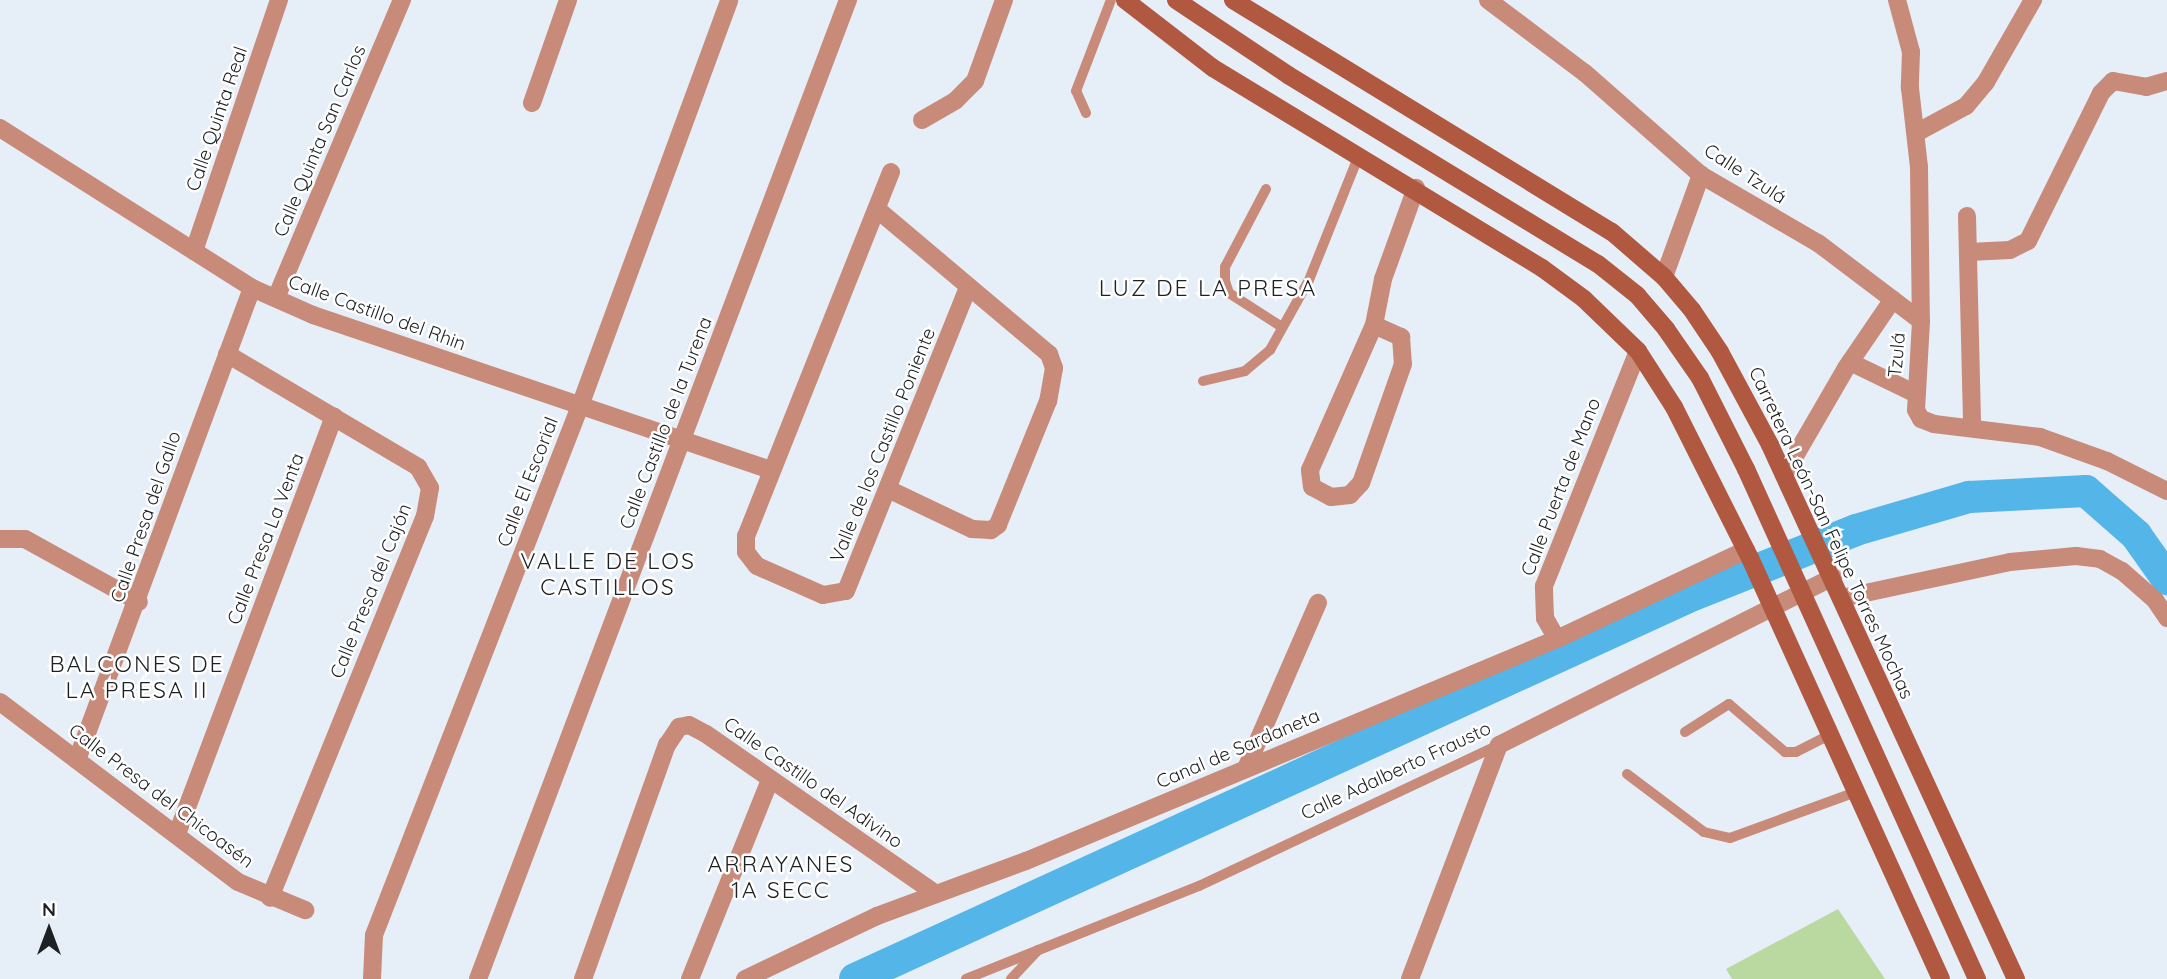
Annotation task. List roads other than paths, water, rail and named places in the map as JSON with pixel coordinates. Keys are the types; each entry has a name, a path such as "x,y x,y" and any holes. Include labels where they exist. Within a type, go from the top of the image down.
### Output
{"main road":[{"path":"1125,0 1213,68 1416,188 1563,283 1638,351 1674,407 1748,554 1941,979"},
{"path":"1176,0 1288,75 1598,264 1637,295 1699,378 1800,586 1977,979"},
{"name":"Carretera León-San Felipe Torres Mochas","path":"1233,0 1579,211 1664,277 1720,352 1784,475 2015,979"}],"street":[{"name":"Calle Quinta Real","path":"194,251 279,0"},
{"name":"Calle Quinta San Carlos","path":"276,298 402,0"},
{"path":"532,103 568,0"},
{"name":"Calle El Escorial","path":"372,979 374,935 580,406 729,0"},
{"name":"Calle Castillo de la Turena","path":"478,979 848,0"},
{"path":"922,120 956,100 975,81 1004,0"},
{"name":"Calle Tzulá","path":"1488,0 1585,73 1701,175 1818,243 1921,321"},
{"name":"Tzulá","path":"1897,0 1910,42 1916,133 1921,321 1914,393"},
{"path":"1916,133 1966,106 1993,72 2034,0"},
{"path":"1969,252 2010,250 2028,241 2101,93 2113,81 2146,87 2167,81"},
{"name":"Calle Castillo del Rhin","path":"0,128 252,288 580,406 772,470"},
{"name":"Valle de los Castillo Poniente","path":"891,172 746,536 746,552 764,571 823,595 838,594 850,585 968,288"},
{"path":"1664,277 1701,175"},
{"path":"1374,325 1401,337 1403,364 1361,483 1350,495 1331,497 1312,487 1310,470 1374,325 1383,279 1416,188"},
{"path":"878,210 1053,361 1052,390 1004,518 991,530 972,529 890,490"},
{"path":"1967,216 1972,426"},
{"name":"Calle Presa del Gallo","path":"77,760 139,602 252,288"},
{"path":"1784,475 1850,362 1893,299"},
{"name":"Calle Puerta de Mano","path":"1557,639 1545,618 1544,586 1638,351"},
{"name":"Calle Presa del Cajón","path":"227,354 418,467 430,488 430,502 270,898"},
{"path":"1850,362 1914,393 1921,419 2040,438 2107,461 2167,491"},
{"name":"Calle Presa La Venta","path":"177,834 334,417"},
{"path":"0,539 25,539 139,602"},
{"name":"Canal de Sardaneta","path":"745,979 877,916 1026,861 1247,766 1557,639 1748,554"},
{"path":"1842,598 2010,562 2076,556 2100,559 2122,571 2155,600 2167,618"},
{"name":"Calle Adalberto Frausto","path":"1499,745 1768,601 1830,572"},
{"path":"1247,766 1318,603"},
{"name":"Calle Presa del Chicoasén","path":"0,702 238,882 270,898 305,910"},
{"name":"Calle Castillo del Adivino","path":"583,979 672,732 689,725 936,894"},
{"path":"1410,979 1499,745"},
{"path":"690,979 771,780"}],"lane":[{"path":"1086,113 1076,90 1111,0"},
{"path":"1203,381 1245,371 1259,362 1309,280 1359,155"},
{"path":"1266,189 1225,267 1225,281 1229,293 1282,327"},
{"path":"1685,732 1729,704 1785,752 1796,752 1829,735"},
{"name":"Calle Adalberto Frausto","path":"966,979 1042,945 1199,886 1499,745"},
{"path":"1627,774 1704,832 1730,838 1856,792"},
{"path":"1011,979 1042,945"}],"waterway":[{"path":"855,979 1686,598 1856,530 1969,497 2086,491 2136,535 2167,579"}],"district":[{"name":"LUZ DE LA PRESA","path":"1208,288"},
{"name":"VALLE DE LOS CASTILLOS","path":"608,574"},
{"name":"BALCONES DE LA PRESA II","path":"137,677"},
{"name":"ARRAYANES 1A SECC","path":"781,877"}]}
